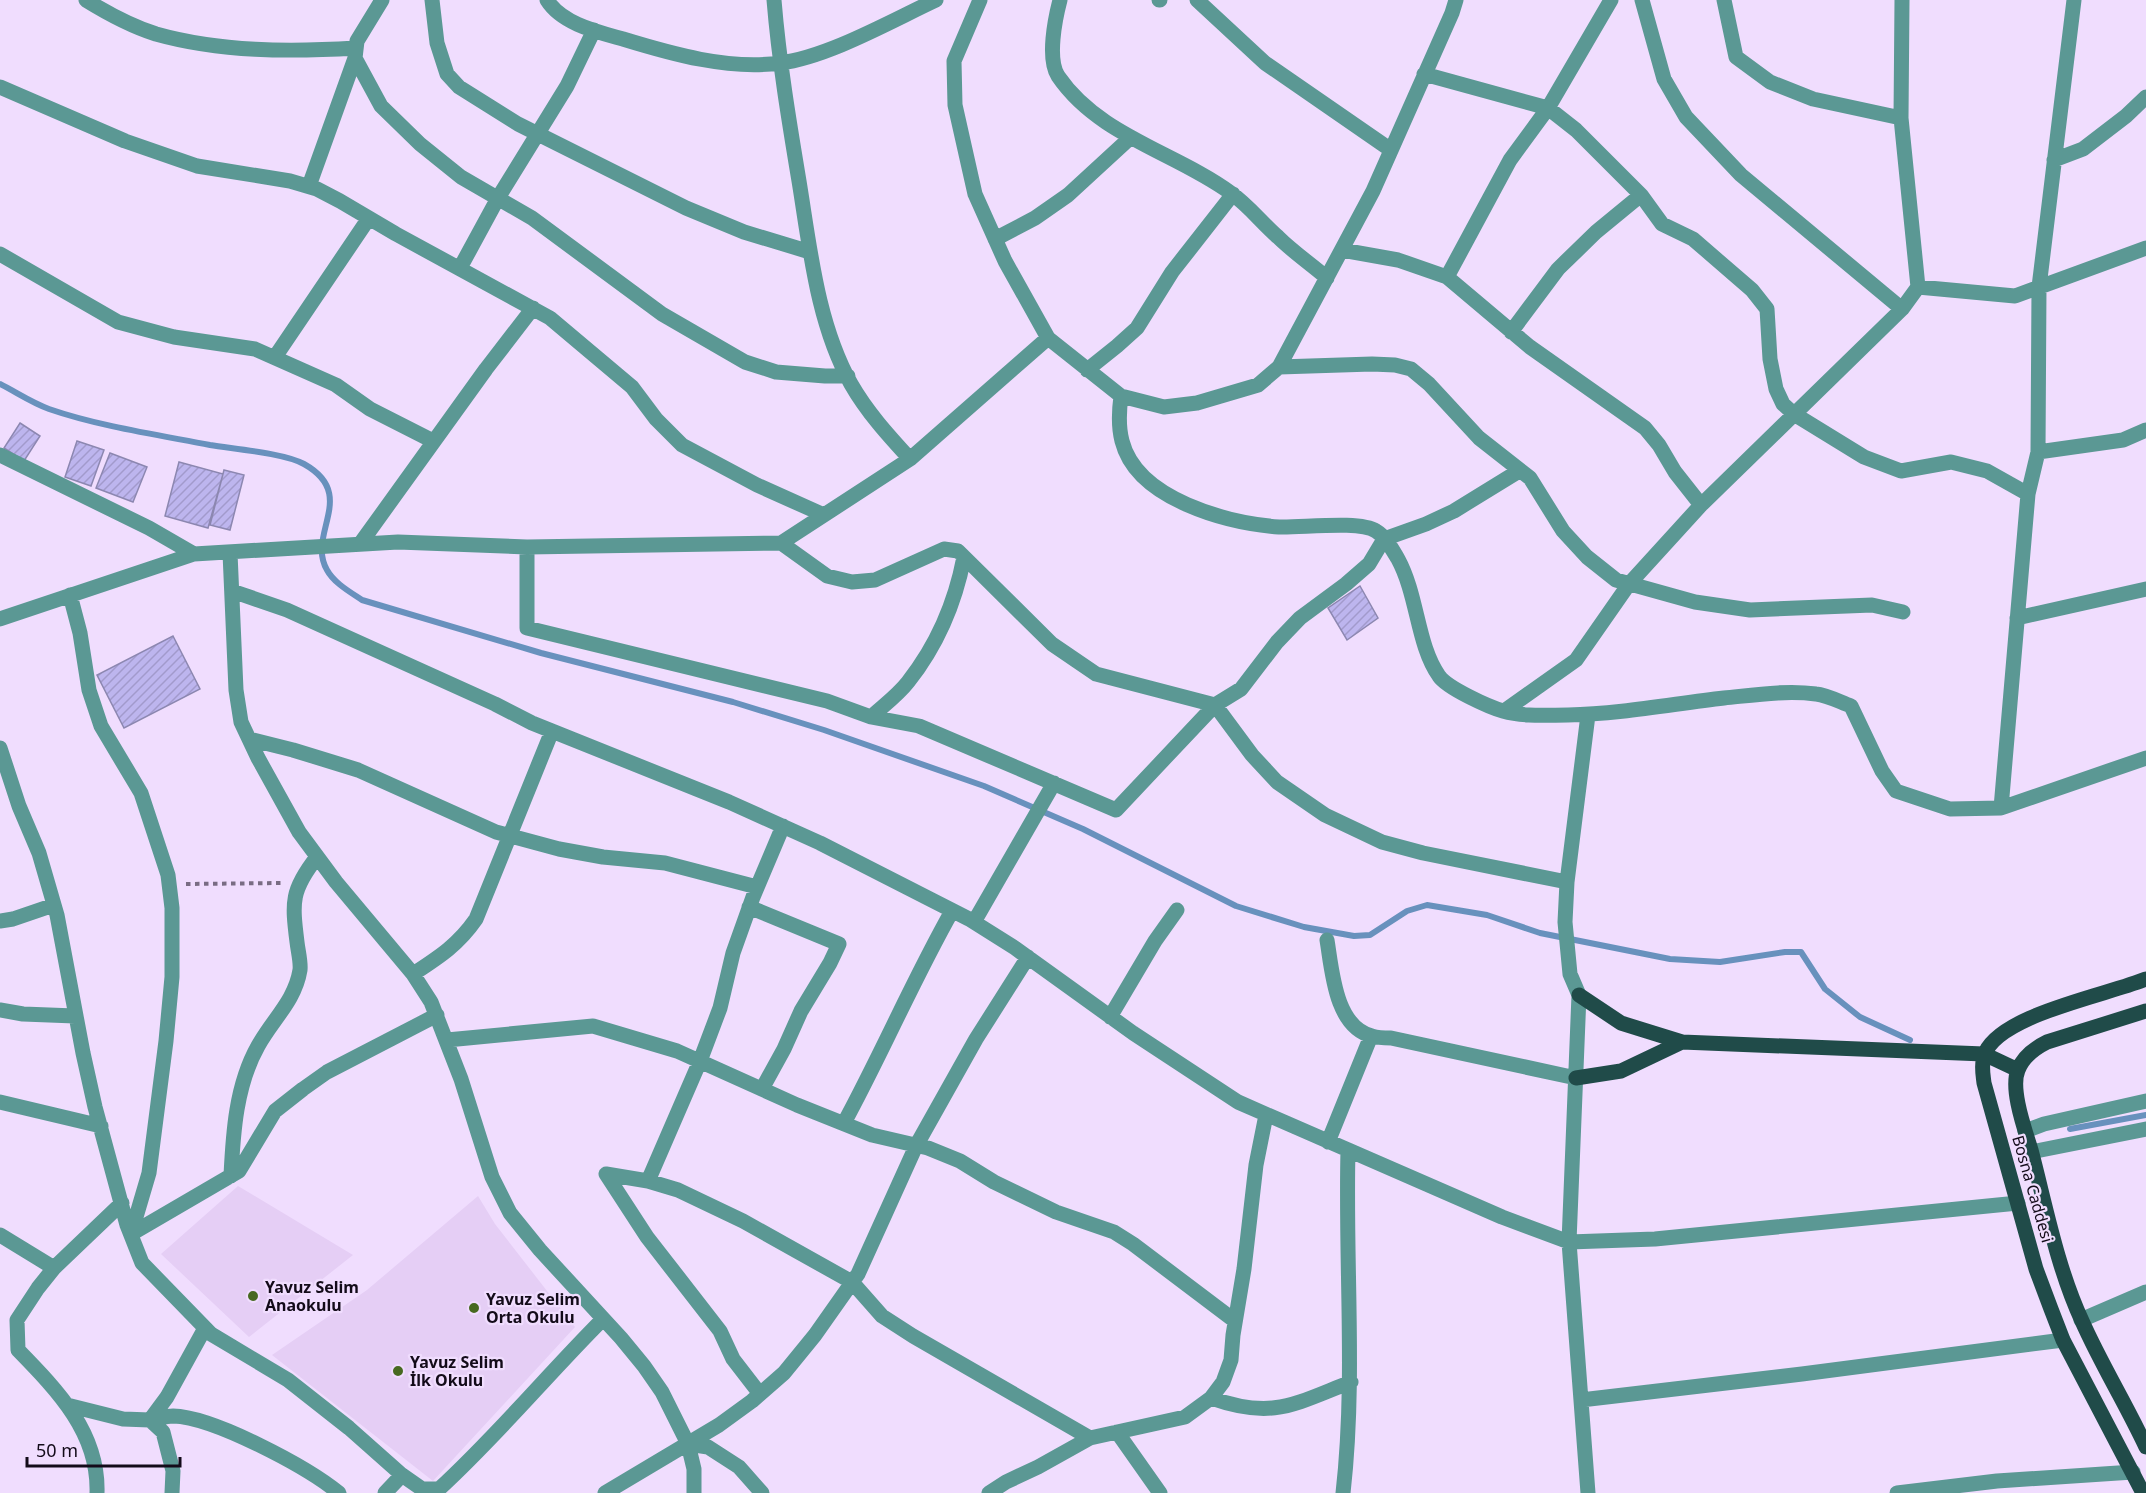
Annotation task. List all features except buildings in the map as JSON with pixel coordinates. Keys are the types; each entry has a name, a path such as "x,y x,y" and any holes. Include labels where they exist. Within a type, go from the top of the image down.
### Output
{"main road":[{"path":"1984,1054 2001,1032 2016,1024 2036,1015 2146,979"},
{"path":"1579,995 1621,1023 1682,1042 1984,1054 2018,1070 2025,1058 2047,1042 2146,1011"},
{"path":"1576,1078 1621,1071 1682,1042"},
{"name":"Bosna Caddesi","path":"1984,1054 1982,1067 1984,1083 2036,1269 2063,1340 2143,1493"},
{"name":"Bosna Caddesi","path":"2018,1070 2017,1096 2025,1131 2056,1246 2081,1320 2146,1447"}],"street":[{"path":"86,0 111,15 153,33 184,41 222,46 356,53"},
{"path":"309,186 356,53 357,41 382,0"},
{"path":"432,0 437,43 447,74 459,87 538,133 686,208 744,232 810,252"},
{"path":"548,0 564,16 586,28 690,57 744,65 781,63 826,51 936,0"},
{"path":"774,0 781,63 810,252 822,305 836,349 848,376 876,421 910,459"},
{"path":"980,0 954,61 955,105 975,194 995,239 1048,338 1120,396 1164,407 1197,403 1258,384 1279,368 1373,191 1456,0"},
{"path":"1060,0 1052,46 1057,74 1080,100 1130,138 1203,174 1233,194 1280,240 1327,278"},
{"path":"1197,0 1265,63 1391,150"},
{"path":"1447,278 1510,160 1548,108 1611,0"},
{"path":"1642,0 1664,79 1686,117 1741,175 1902,309"},
{"path":"1724,0 1736,57 1770,82 1813,99 1900,118"},
{"path":"1504,711 1576,660 1629,584 1701,505 1902,309 1918,287 1900,118 1902,0"},
{"path":"2001,808 2028,494 2038,452 2039,287 2074,0"},
{"path":"460,268 498,198 567,86 594,30"},
{"path":"356,53 381,106 395,122 461,177 532,218 662,314 745,362 776,372 848,376"},
{"path":"1424,74 1548,108 1576,130 1641,195 1662,224 1693,239 1752,290 1767,309 1770,359 1776,389 1783,404 1794,414 1864,457 1901,471 1951,462 1987,471 2028,494"},
{"path":"0,87 125,141 197,166 290,181 309,186 340,201 550,318 633,387 656,419 682,445 757,484 824,515"},
{"path":"2054,160 2083,148 2126,116 2146,97"},
{"path":"995,239 1035,218 1068,195 1130,138"},
{"path":"1087,370 1137,327 1172,272 1233,194"},
{"path":"1511,332 1538,299 1558,269 1596,232 1641,195"},
{"path":"275,357 369,218"},
{"path":"1918,287 2014,296 2146,248"},
{"path":"1342,250 1398,260 1447,278 1511,332 1645,428 1701,505"},
{"path":"0,254 118,322 174,337 255,349 336,385 370,409 433,441"},
{"path":"360,544 433,441 533,308"},
{"path":"0,619 194,554 398,542 527,547 781,543 910,459 1048,338"},
{"path":"1279,368 1395,364 1411,369 1429,384 1479,438 1530,478 1563,531 1587,557 1616,580 1695,602 1750,610 1872,605 1903,612"},
{"path":"1120,396 1118,415 1122,444 1138,472 1177,501 1227,520 1280,527 1352,526 1374,530 1391,546 1405,572 1427,655 1440,679 1470,697 1504,711 1537,715 1588,715 1761,694 1817,694 1851,706 1882,771 1896,791 1950,809 2001,808 2146,758"},
{"path":"2038,452 2123,440 2146,430"},
{"path":"0,455 149,528 194,554"},
{"path":"527,547 527,628 827,700 871,717 919,726 1116,810 1215,705 1241,689 1277,642 1300,618 1369,564 1384,539 1454,511 1519,471"},
{"path":"781,543 827,576 852,582 875,580 944,549 958,551 1052,644 1096,674 1215,705 1252,755 1277,782 1325,815 1382,842 1423,853 1567,882"},
{"path":"230,553 236,690 241,722 249,739 299,832 336,882 413,974 437,1015 492,1177 510,1213 540,1250 645,1366 662,1392 688,1444 694,1469 694,1493"},
{"path":"871,717 907,684 929,653 957,591 964,557"},
{"path":"2017,618 2146,589"},
{"path":"232,591 287,610 552,731 729,802 820,843 974,922 1028,957 1110,1017 1238,1102 1502,1217 1569,1242 1655,1239 2018,1203"},
{"path":"70,595 80,633 89,690 101,726 141,794 159,844 172,908 172,977 166,1041 149,1173 131,1234"},
{"path":"1588,715 1567,882 1565,922 1570,974 1579,995 1569,1242 1588,1493"},
{"path":"413,974 463,938 476,920 494,878 508,835 552,731"},
{"path":"249,739 358,770 496,832 570,851 603,857 665,863 757,887"},
{"path":"0,748 19,806 39,853 54,905 75,1016 101,1126 131,1234 142,1263 211,1334 288,1380 422,1489 439,1489 603,1319"},
{"path":"974,922 1054,783"},
{"path":"648,1181 700,1061 720,1008 733,954 749,907 783,826"},
{"path":"231,1176 233,1127 246,1078 258,1046 286,1007 300,969 294,898 305,873 317,857"},
{"path":"0,921 54,905"},
{"path":"749,907 839,944 801,1011 762,1089"},
{"path":"1110,1017 1155,941 1177,910"},
{"path":"844,1124 897,1022 923,963 952,911"},
{"path":"1327,940 1339,1004 1358,1030 1371,1036 1390,1038 1576,1078"},
{"path":"605,1493 719,1425 784,1373 815,1335 852,1282 879,1230 916,1146 976,1039 1028,957"},
{"path":"0,1010 23,1014 75,1016"},
{"path":"131,1234 239,1171 275,1110 327,1072 437,1015"},
{"path":"447,1040 593,1026 677,1051 844,1124 960,1161 994,1182 1056,1212 1114,1232 1235,1321"},
{"path":"1328,1142 1371,1036"},
{"path":"2025,1131 2044,1124 2146,1101"},
{"path":"0,1102 101,1126"},
{"path":"990,1493 1006,1482 1090,1438 1185,1418 1211,1398 1223,1382 1231,1360 1256,1165 1266,1115"},
{"path":"2031,1152 2146,1129"},
{"path":"1343,1493 1349,1443 1351,1382 1348,1150"},
{"path":"760,1394 733,1359 720,1331 647,1237 606,1174 648,1181 678,1190 743,1221 852,1282 882,1316 913,1336 1090,1438"},
{"path":"98,1493 98,1474 87,1437 59,1393 18,1350 17,1320 54,1268 122,1203"},
{"path":"0,1235 54,1268"},
{"path":"2081,1320 2146,1292"},
{"path":"150,1420 167,1397 205,1328"},
{"path":"1581,1400 2063,1340"},
{"path":"1211,1398 1244,1408 1262,1410 1285,1407 1351,1382"},
{"path":"67,1406 123,1419 150,1420 173,1416 215,1425 321,1479 339,1493"},
{"path":"150,1420 163,1432 173,1471 172,1493"},
{"path":"1117,1432 1161,1493"},
{"path":"688,1444 708,1447 740,1467 762,1493"},
{"path":"1897,1493 1997,1481 2133,1472"},
{"path":"384,1493 402,1474"}],"path":[{"path":"169,886 280,882 299,886"}],"shaded area":[{"name":"Yavuz Selim Anaokulu","path":"238,1186 353,1255 249,1337 161,1254"},
{"path":"478,1196 495,1224 575,1327 433,1481 272,1355 367,1290"}],"waterway":[{"path":"0,384 43,407 68,415 128,430 272,454 304,464 320,476 328,489 330,502 322,543 322,556 327,570 338,583 362,600 541,653 733,702 824,730 984,786 1083,829 1236,906 1304,927 1354,936 1370,935 1407,911 1427,905 1487,915 1540,933 1670,959 1720,962 1785,952 1801,952 1825,989 1860,1017 1910,1040"},
{"path":"2070,1129 2146,1115"}],"place":[{"name":"Yavuz Selim Anaokulu","path":"253,1296"},
{"name":"Yavuz Selim Orta Okulu","path":"474,1308"},
{"name":"Yavuz Selim İlk Okulu","path":"398,1371"}]}
